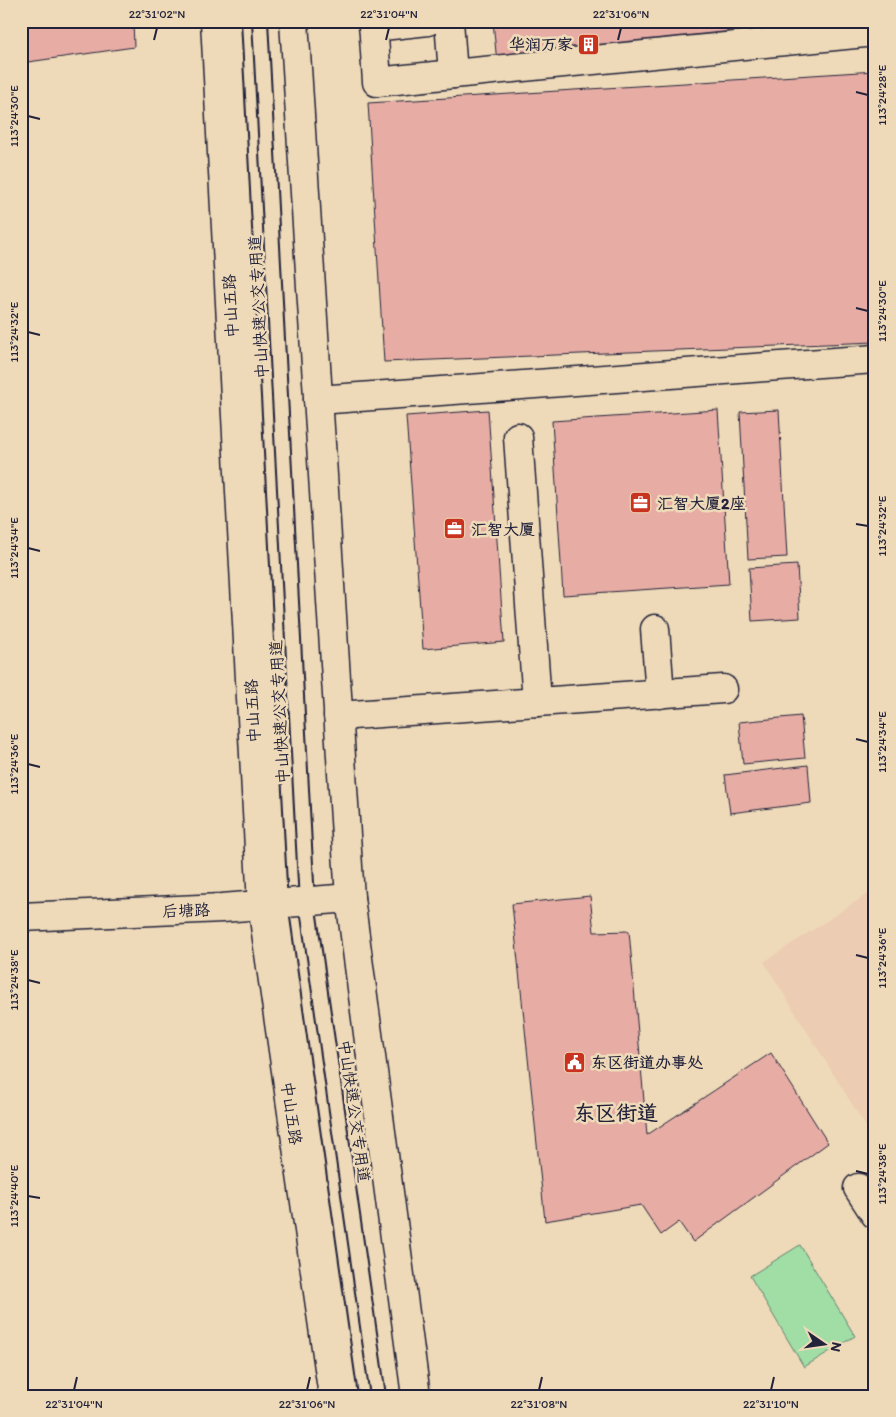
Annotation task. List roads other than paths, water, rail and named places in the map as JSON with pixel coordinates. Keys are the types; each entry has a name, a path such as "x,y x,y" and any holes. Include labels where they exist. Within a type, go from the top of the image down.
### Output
{"main road":[{"name":"中山五路","path":"215,21 271,904 333,1396"},
{"path":"294,21 350,898 416,1396"},
{"path":"428,21 373,24 377,82 875,32"},
{"path":"449,21 453,74"},
{"path":"318,400 875,359"},
{"path":"518,438 537,702"},
{"path":"655,629 660,694"},
{"path":"338,716 723,689"},
{"name":"后塘路","path":"21,917 222,908 350,898"},
{"path":"858,1188 875,1214"}],"lane":[{"name":"中山快速公交专用道","path":"232,21 271,904 350,1396"},
{"name":"中山快速公交专用道","path":"260,21 307,902 378,1396"}],"place":[{"name":"华润万家","path":"589,44"},
{"name":"汇智大厦2座","path":"641,503"},
{"name":"汇智大厦","path":"455,529"},
{"name":"东区街道办事处","path":"575,1062"}],"district":[{"name":"东区街道","path":"616,1113"}]}
